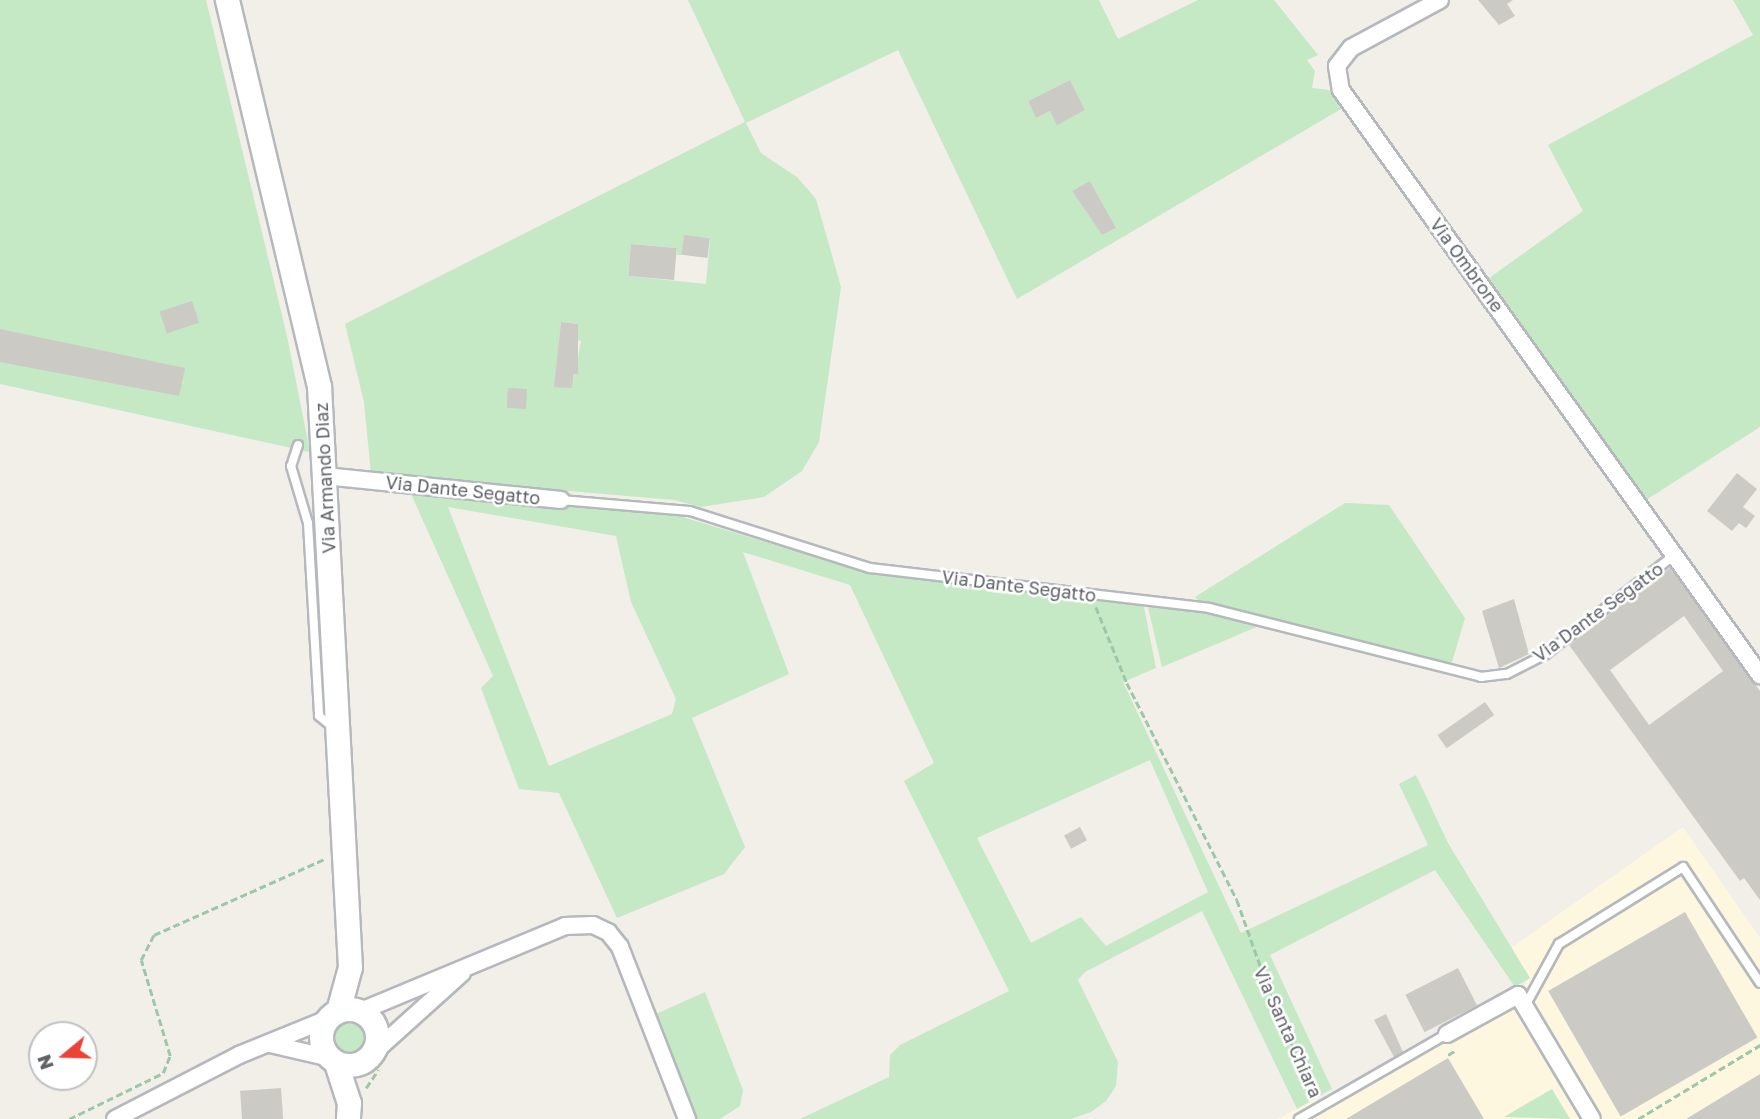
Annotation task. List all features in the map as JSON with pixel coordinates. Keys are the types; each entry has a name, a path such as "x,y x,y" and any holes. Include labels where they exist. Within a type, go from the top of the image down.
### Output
{"street":[{"name":"Via Armando Diaz","path":"227,0 314,356 325,476 350,967 361,1011 377,1032 375,1058 354,1106"},
{"name":"Via Ombrone","path":"1440,0 1351,48 1337,66 1340,90 1760,675"},
{"name":"Via Dante Segatto","path":"325,476 561,500"},
{"path":"115,1119 333,1015 361,1011 571,925 593,925 608,932 623,954 687,1119"},
{"name":"Via Armando Diaz","path":"350,967 321,1043 333,1060 354,1106"},
{"path":"268,1044 352,1066 375,1058 470,967"},
{"name":"Via Santa Chiara","path":"1447,1034 1518,995 1525,1006"},
{"path":"1525,1006 1592,1119"}],"lane":[{"path":"298,444 291,466 308,523 319,716 339,732"},
{"name":"Via Dante Segatto","path":"561,500 690,511 870,568 1209,608 1481,677 1507,674 1546,654 1678,558"},
{"path":"1525,1006 1559,944 1683,867 1760,983"},
{"name":"Via Santa Chiara","path":"1322,1107 1447,1034"},
{"path":"1299,1119 1322,1107"}],"path":[{"name":"Via Santa Chiara","path":"1102,620 1127,684 1237,900 1277,1013 1322,1107"},
{"path":"69,1119 163,1073 170,1056 141,960 154,935 325,859 325,846"},
{"path":"1638,1119 1760,1045"},
{"path":"1448,1055 1456,1050"},
{"path":"354,1106 375,1058"}],"shaded area":[{"path":"1683,827 1760,938 1760,1119 1278,1119 1317,1098 1322,1106 1518,995 1529,978 1511,948"}],"green space":[{"path":"0,0 206,0 287,336 310,452 0,384"},
{"path":"688,0 1099,0 1118,39 1198,0 1274,0 1318,55 1307,60 1315,71 1312,88 1329,90 1341,109 1017,299 898,50 746,123 761,153 797,177 816,199 841,287 819,442 802,471 764,497 701,507 674,500 371,474 364,402 345,324 745,122","holes":["1070,80 1085,110 1057,124 1050,111 1036,118 1028,101","1090,181 1116,228 1102,235 1072,191","684,236 710,238 706,284 628,276 631,244 677,248 677,255 682,255","561,322 578,324 577,340 581,341 572,388 555,386"]},
{"path":"1733,0 1760,0 1760,427 1646,500 1489,278 1583,211 1548,145 1753,35"},
{"path":"411,494 656,509 872,574 1143,602 1156,668 1123,682 1241,933 1428,845 1399,784 1416,775 1448,843 1530,978 1515,987 1435,870 1270,955 1332,1089 1297,1109 1202,911 1085,972 1078,980 1118,1062 1116,1086 1106,1101 1091,1112 1071,1119 800,1119 889,1077 890,1055 900,1045 1009,991 904,781 934,763 850,585 743,552 789,674 692,718 745,847 724,874 617,918 559,793 519,789 481,688 493,676","holes":["448,507 616,536 631,602 676,699 672,714 549,766","1150,760 1208,892 1106,946 1081,917 1031,943 977,838"]},
{"path":"1345,503 1389,505 1465,618 1450,669 1266,623 1162,667 1147,603 1204,606 1195,597"},
{"path":"705,992 743,1090 740,1106 720,1119 695,1119 656,1014"},
{"path":"349,1021 360,1026 365,1037 360,1048 349,1053 338,1048 333,1037 338,1026"},
{"path":"1552,1089 1570,1119 1504,1117 1514,1111"}],"building":[{"path":"1478,0 1513,0 1507,4 1515,16 1499,25"},
{"path":"1070,80 1085,110 1057,125 1050,111 1036,118 1028,101"},
{"path":"1090,181 1116,228 1102,235 1072,191"},
{"path":"684,235 710,238 707,258 682,255"},
{"path":"631,244 677,248 674,280 628,276"},
{"path":"192,301 199,323 167,333 160,312"},
{"path":"561,322 578,324 578,374 574,374 572,388 554,387"},
{"path":"0,329 185,368 179,396 0,362"},
{"path":"508,388 527,389 526,409 507,408"},
{"path":"1737,473 1757,489 1743,507 1755,516 1746,528 1739,523 1732,531 1707,511"},
{"path":"1670,568 1760,691 1760,900 1744,878 1740,881 1569,645","holes":["1684,616 1723,671 1649,725 1610,670"]},
{"path":"1514,599 1529,654 1499,668 1482,611"},
{"path":"1485,702 1494,715 1447,748 1437,735"},
{"path":"1080,827 1087,840 1071,849 1064,835"},
{"path":"1685,912 1758,1038 1621,1117 1548,991"},
{"path":"1458,968 1477,1005 1424,1032 1405,995"},
{"path":"1386,1014 1403,1052 1394,1057 1374,1020"},
{"path":"1448,1058 1484,1119 1346,1119"},
{"path":"1760,1074 1760,1119 1686,1119"},
{"path":"281,1088 283,1119 242,1119 240,1091"}]}
